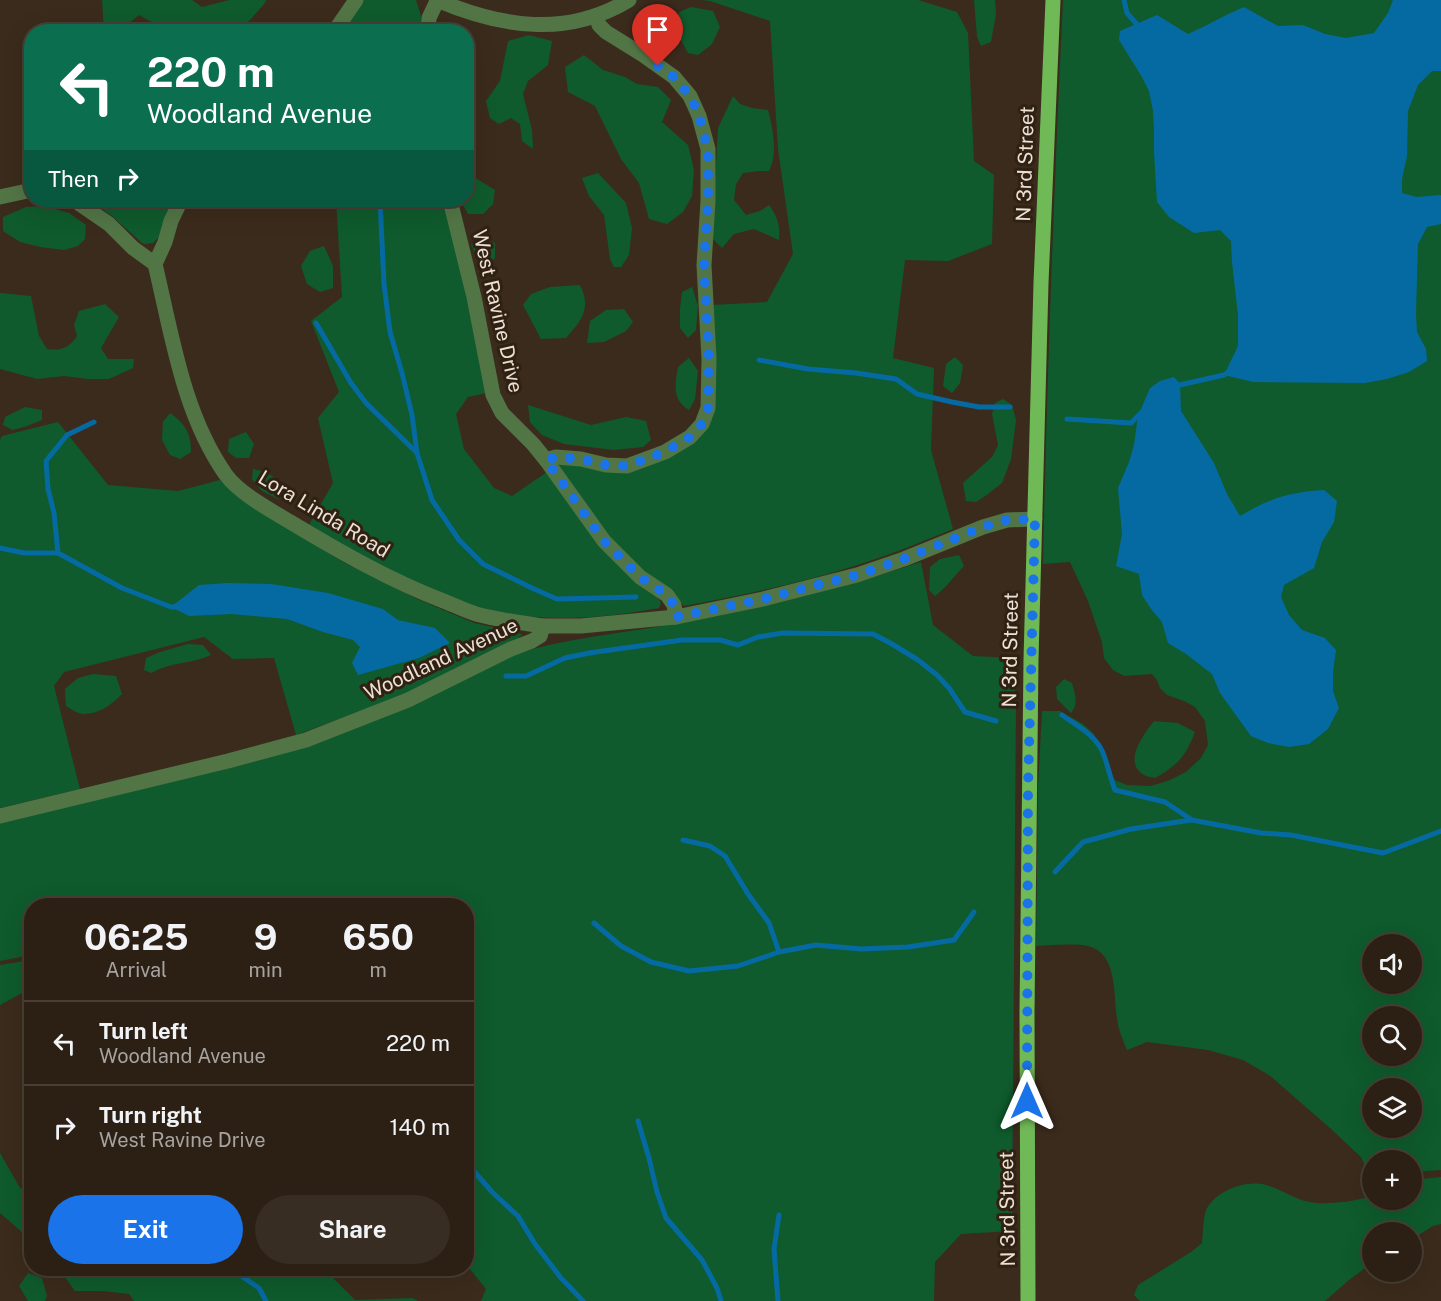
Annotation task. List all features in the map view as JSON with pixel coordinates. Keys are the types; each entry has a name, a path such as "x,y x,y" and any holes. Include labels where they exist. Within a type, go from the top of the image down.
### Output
{"main road":[{"name":"N 3rd Street","path":"1028,1301 1027,907 1031,660 1041,283 1053,0"}],"street":[{"path":"340,24 356,0"},
{"path":"429,24 437,0 488,18 525,25 558,24 596,16 629,0"},
{"path":"546,460 556,457 627,466 665,452 690,437 702,424 708,408 709,359 704,265 708,149 699,116 690,96 674,77 606,32 599,25 596,16"},
{"path":"0,197 24,192"},
{"path":"84,207 109,224 133,248 155,264 178,207"},
{"name":"West Ravine Drive","path":"452,207 474,297 493,395 502,413 546,460 604,541 640,577 667,595 674,605 676,617"},
{"name":"Lora Linda Road","path":"155,264 186,391 209,444 228,477 253,500 347,556 415,590 476,614 543,626"},
{"name":"Woodland Avenue","path":"0,816 306,740 408,700 532,641 540,636 543,626 581,626 676,617 763,599 857,575 983,527 1007,520 1035,519"}],"green space":[{"path":"102,0 192,0 202,7 229,0 266,0 245,24 155,24 139,15 128,24 104,24"},
{"path":"362,0 416,0 422,24 348,24"},
{"path":"702,0 918,0 957,12 968,33 974,161 994,175 992,244 948,261 905,260 893,358 934,368 931,450 953,529 867,562 833,572 770,589 684,606 673,593 643,574 607,538 556,466 559,463 628,471 706,424 711,305 767,302 793,254 778,149 770,21"},
{"path":"974,0 995,0 996,14 991,42 981,46 977,37"},
{"path":"1063,0 1441,0 1441,1170 1422,1171 1422,1150 1362,1150 1362,1159 1269,1075 1243,1060 1208,1050 1147,1042 1127,1050 1118,1022 1112,976 1105,957 1098,950 1083,945 1036,946 1038,786 1042,711 1060,711 1083,724 1094,734 1115,780 1127,785 1151,786 1170,780 1186,772 1201,758 1208,745 1205,721 1195,707 1167,695 1152,674 1124,676 1113,670 1104,658 1102,642 1088,601 1070,562 1043,564"},
{"path":"691,7 713,11 720,27 712,44 698,55 688,53 677,33 679,12"},
{"path":"529,35 552,41 548,65 528,81 523,94 532,130 533,149 522,141 520,124 511,118 499,124 490,118 486,101 500,81 508,41"},
{"path":"584,55 603,70 625,77 637,84 658,87 671,100 662,122 688,145 694,170 692,196 683,212 667,224 649,219 639,183 621,159 595,106 568,92 565,67"},
{"path":"733,96 740,104 768,110 774,149 769,171 743,173 736,184 734,200 746,215 760,211 769,205 778,221 779,240 754,229 734,234 722,248 712,238 718,128"},
{"path":"598,173 626,203 632,228 629,255 621,267 614,267 610,259 604,215 589,196 582,178"},
{"path":"477,179 495,190 493,204 483,214 468,214 464,207 474,207 474,180"},
{"path":"26,207 48,207 69,213 86,225 85,239 78,246 64,250 20,242 3,231 3,217"},
{"path":"99,207 169,207 159,237 153,243 141,242"},
{"path":"336,207 446,207 487,393 468,397 456,414 464,449 494,488 512,496 547,472 657,596 661,603 659,608 614,615 546,618 478,607 412,581 309,525 333,483 318,418 339,392 311,321 342,297"},
{"path":"480,236 495,243 495,258 487,264 478,258 471,245"},
{"path":"324,246 333,266 333,288 320,292 307,284 301,266 310,251"},
{"path":"580,285 585,308 576,326 566,338 541,339 523,305 531,294 550,287"},
{"path":"692,287 698,306 696,330 688,338 680,328 680,309 682,292"},
{"path":"0,293 31,296 39,336 47,349 56,350 68,346 77,336 74,325 79,311 105,304 119,317 101,348 108,359 134,359 133,368 109,379 64,376 37,379 0,369"},
{"path":"624,309 633,322 626,331 604,342 587,343 590,321 606,310"},
{"path":"955,357 963,365 960,383 952,393 943,386 946,364"},
{"path":"689,358 698,371 695,399 689,410 677,396 676,385 678,367"},
{"path":"1003,399 1012,405 1016,420 1011,459 1002,483 976,502 966,501 963,483 992,457 998,445 992,414 995,403"},
{"path":"528,405 591,425 626,417 646,421 651,440 643,447 614,450 564,444 542,435 530,422"},
{"path":"25,407 42,410 42,420 13,430 3,425 5,417"},
{"path":"170,413 180,421 190,439 191,452 180,459 170,455 162,440 163,422"},
{"path":"58,422 108,485 178,491 220,480 251,506 345,563 415,598 474,623 522,635 515,641 401,696 296,735 274,658 233,659 204,637 64,672 54,686 80,789 0,808 0,440 2,436"},
{"path":"246,432 254,444 249,458 236,458 228,452 229,439"},
{"path":"253,469 274,477 283,490 284,496 278,499 262,491 252,479"},
{"path":"959,555 964,566 935,596 929,590 930,567 940,559"},
{"path":"921,562 933,625 973,656 1014,658 1012,671 1016,699 1012,1231 961,1234 935,1262 934,1301 481,1301 486,1289 474,1274 474,898 24,898 24,956 0,961 0,823 232,767 516,654 573,640 764,606"},
{"path":"188,644 203,645 211,655 158,669 151,673 144,670 146,658"},
{"path":"93,674 116,676 122,694 105,708 90,714 79,713 66,706 65,689 78,678"},
{"path":"1064,679 1072,683 1075,695 1076,702 1071,713 1057,699 1056,687"},
{"path":"1154,721 1178,723 1195,732 1180,759 1170,769 1155,778 1141,773 1135,761 1138,746"},
{"path":"24,961 24,992 0,1005 0,965"},
{"path":"0,1153 20,1188 24,1190 24,1233 0,1213"},
{"path":"1441,1177 1441,1224 1422,1233 1422,1222 1362,1222 1362,1270 1325,1301 1140,1301 1134,1295 1138,1285 1202,1243 1206,1210 1216,1197 1232,1188 1258,1184 1272,1187 1303,1201 1330,1203 1362,1199 1362,1210 1422,1210 1422,1179"},
{"path":"26,1276 42,1278 47,1296 45,1301 28,1301 19,1286"},
{"path":"64,1276 331,1276 355,1300 412,1298 418,1301 134,1301 129,1294 75,1291"}],"water":[{"path":"1393,0 1441,0 1441,71 1432,71 1418,85 1408,111 1407,156 1402,179 1402,193 1417,197 1441,195 1441,224 1427,227 1418,244 1417,332 1426,349 1427,361 1409,372 1365,383 1253,382 1224,375 1238,346 1238,315 1231,241 1220,230 1194,233 1169,217 1157,202 1153,111 1149,91 1119,40 1120,31 1157,15 1188,34 1244,7 1278,26 1303,25 1325,34 1346,38 1374,33 1388,13"},
{"path":"1174,377 1180,384 1181,411 1214,463 1227,494 1240,516 1270,501 1300,492 1324,490 1337,501 1334,522 1322,542 1314,568 1284,585 1281,597 1289,615 1302,630 1325,638 1336,650 1333,691 1339,708 1328,729 1309,744 1289,747 1268,743 1251,736 1220,693 1212,674 1168,643 1162,622 1142,595 1139,574 1116,566 1122,534 1118,488 1134,445 1138,416 1150,388 1160,381"},
{"path":"271,584 328,593 383,609 398,620 435,628 450,643 419,658 358,675 352,663 360,647 353,640 287,619 232,614 189,616 171,607 199,585"}],"waterway":[{"path":"1124,0 1127,13 1141,29"},
{"path":"380,207 384,284 390,332 412,415 417,453 432,500 459,540 483,564 534,589 557,599 636,597"},
{"path":"316,323 351,383 366,403 417,453"},
{"path":"759,360 808,369 896,379 917,394 979,407 1010,407"},
{"path":"1175,386 1229,372"},
{"path":"1067,419 1131,423 1142,412"},
{"path":"58,553 46,461 67,435 94,422"},
{"path":"0,548 24,553 58,553 122,588 171,607 177,607"},
{"path":"506,676 526,676 565,658 589,653 682,640 720,640 738,645 758,637 783,633 873,634 918,660 937,675 965,712 996,721"},
{"path":"1062,715 1086,731 1096,741 1105,758 1115,790 1165,802 1192,820 1261,833 1291,835 1383,853 1441,831"},
{"path":"1055,872 1083,842 1131,829 1191,820"},
{"path":"683,840 710,846 725,856 769,923 779,952"},
{"path":"594,923 621,946 651,962 689,971 738,966 779,952 816,945 861,949 908,947 954,940 974,912"},
{"path":"638,1121 666,1218 702,1260 717,1288 721,1301"},
{"path":"474,1171 518,1216 535,1244 561,1278 583,1301"},
{"path":"778,1301 774,1249 779,1215"},
{"path":"241,1276 259,1288 266,1301"}],"route":[{"path":"658,66 674,77 690,96 699,116 708,149 704,265 709,359 708,408 702,424 690,437 665,452 627,466 556,457 546,460 604,541 640,577 667,595 674,605 676,617 763,599 857,575 950,542 983,527 1018,518 1035,519 1028,789 1027,1101"}]}
